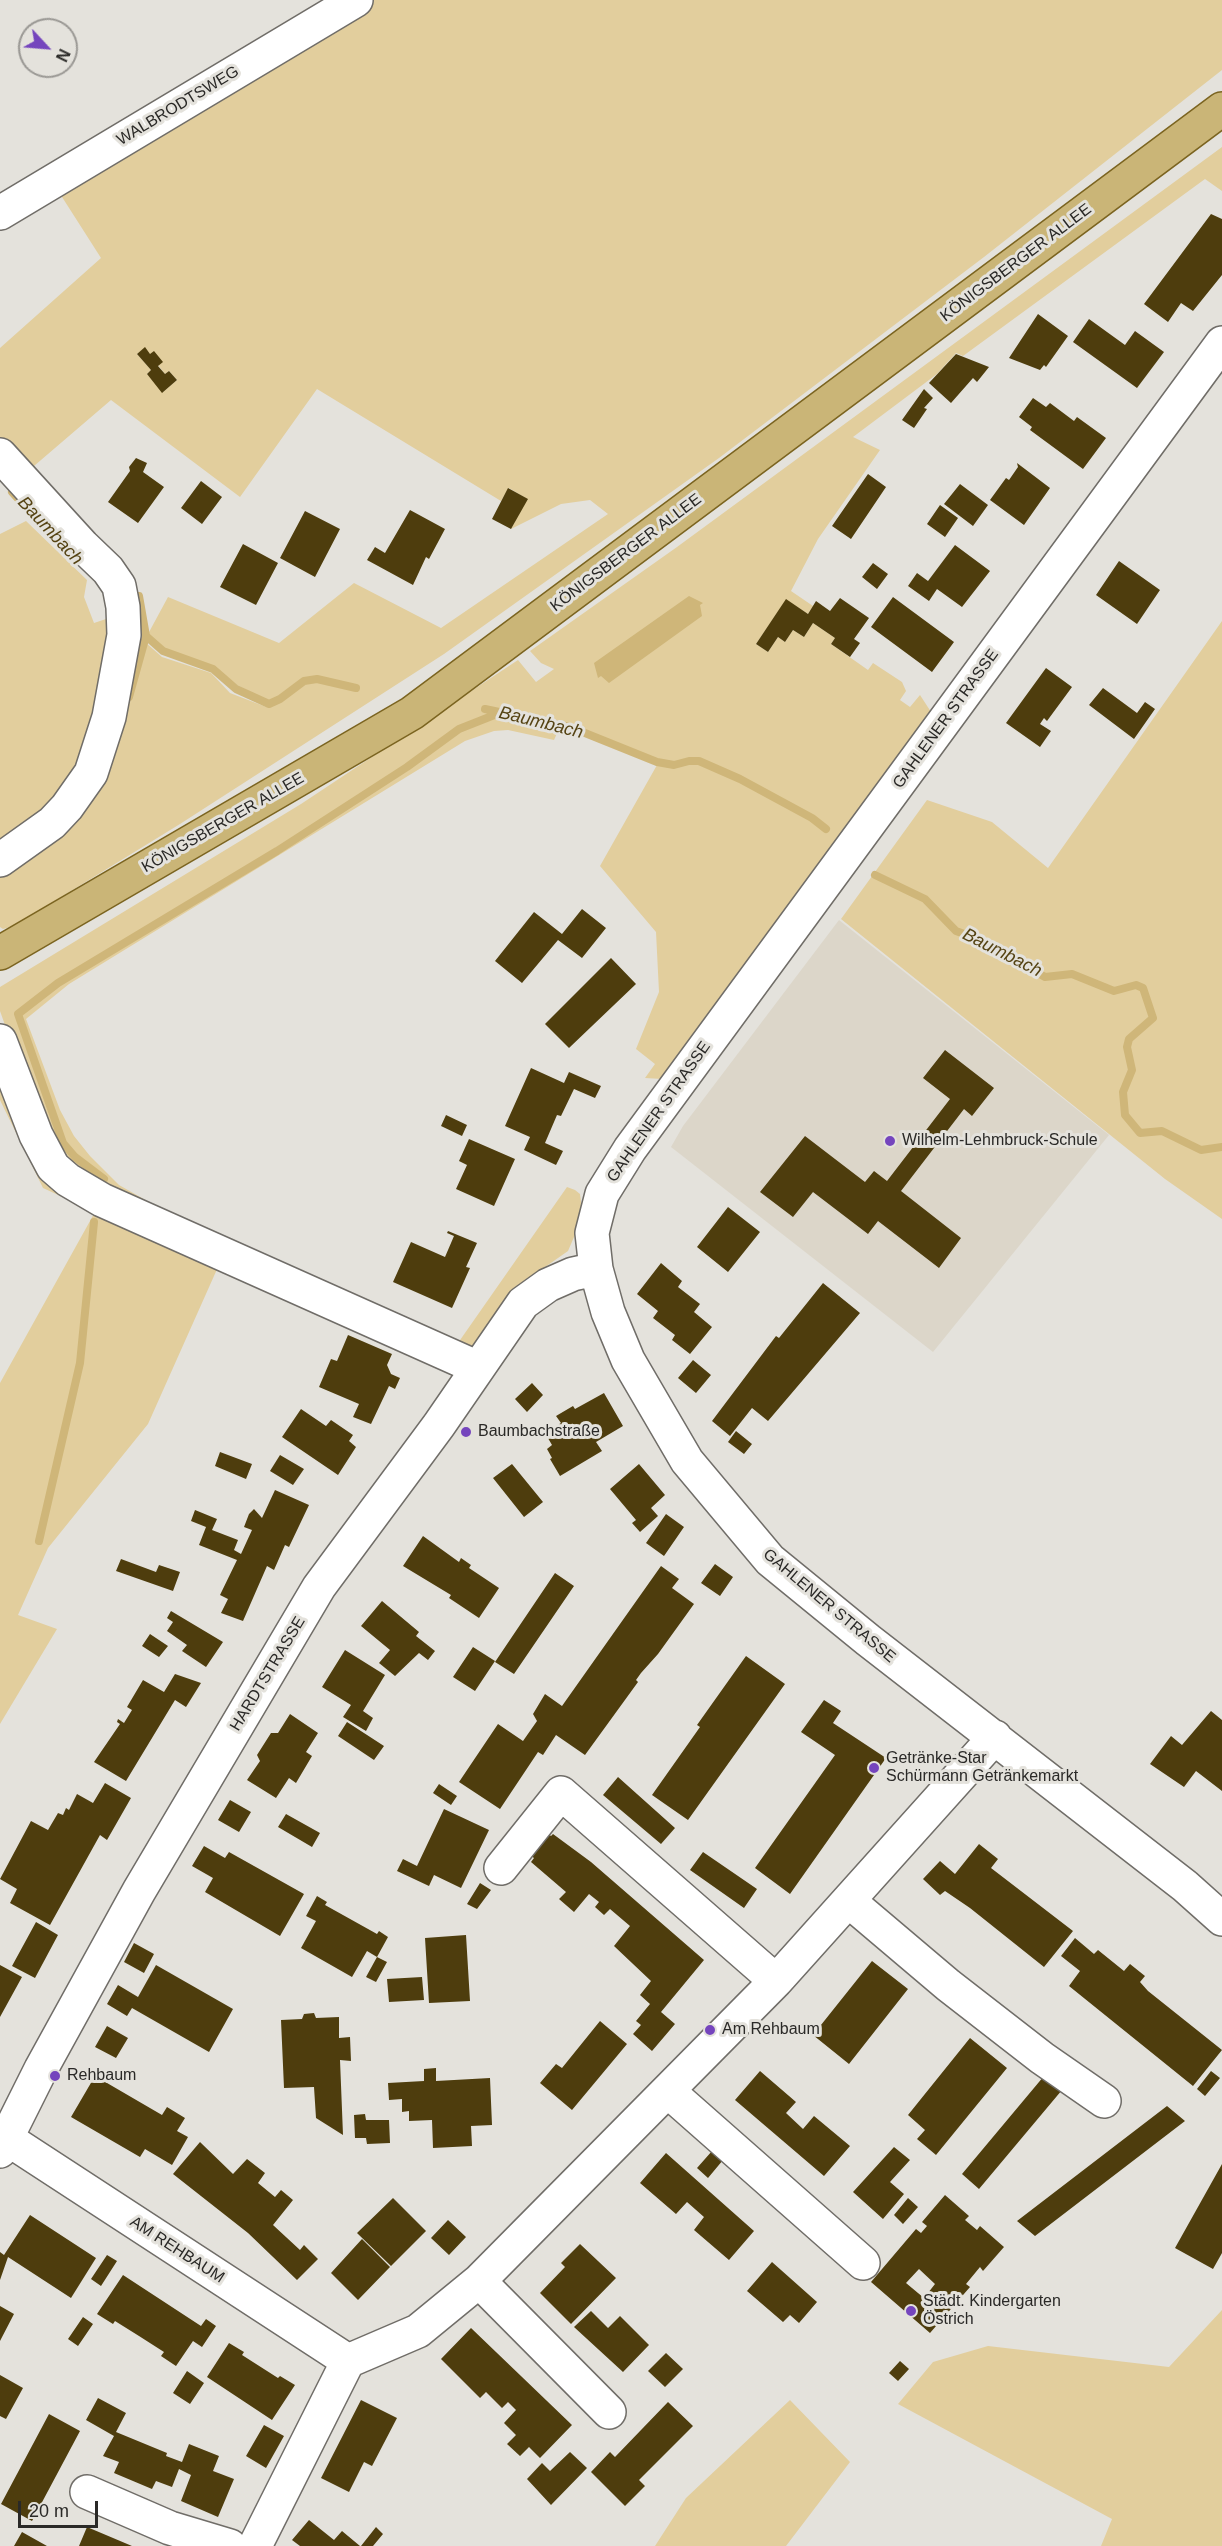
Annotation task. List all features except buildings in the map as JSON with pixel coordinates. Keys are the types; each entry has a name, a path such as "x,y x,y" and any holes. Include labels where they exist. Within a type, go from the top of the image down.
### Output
{"main road":[{"name":"KÖNIGSBERGER ALLEE","path":"0,953 412,712 1222,108"}],"street":[{"name":"WALBRODTSWEG","path":"0,213 357,0"},
{"name":"GAHLENER STRASSE","path":"1222,343 630,1149 602,1194 592,1233 596,1269 608,1312 628,1360 687,1461 729,1515 770,1560 868,1640 1185,1886 1222,1919"},
{"path":"0,456 108,570 119,586 124,635 110,717 91,773 67,807 52,823 0,860"},
{"path":"0,1041 36,1135 53,1167 69,1180 102,1200 476,1367"},
{"name":"HARDTSTRASSE","path":"2,2141 139,1891 319,1587 439,1425 476,1367 523,1302 548,1285 573,1274 596,1269"},
{"path":"255,2546 348,2361 418,2331 479,2281 776,1982 850,1902 995,1737"},
{"path":"501,1868 561,1792 776,1982"},
{"path":"850,1902 976,2007 1042,2058 1104,2101"},
{"path":"669,2092 863,2263"},
{"name":"AM REHBAUM","path":"2,2141 348,2361"},
{"path":"479,2281 609,2412"},
{"path":"87,2492 170,2528 230,2546"}],"shaded area":[{"path":"368,0 1222,0 1222,70 984,257 719,458 444,654 180,824 14,926 3,929 0,927 0,877 78,819 110,771 145,642 162,657 211,673 230,693 269,708 268,701 237,685 214,666 164,650 148,634 168,597 279,643 354,583 441,628 608,514 590,500 561,504 511,529 527,499 509,488 501,501 317,389 240,497 111,400 27,472 0,444 0,348 101,258 55,186","holes":["145,348 165,374 169,371 177,380 163,392 147,374 151,370 137,354"]},
{"path":"1222,147 1222,191 1205,179 963,356 956,353 937,374 853,437 880,450 818,539 791,591 813,606 808,614 786,600 756,644 768,652 778,637 785,642 793,630 804,637 813,623 835,638 831,644 868,670 873,663 902,682 906,691 900,700 910,707 920,695 933,715 662,1079 645,1078 655,1064 636,1049 659,992 656,932 600,866 657,765 560,727 554,740 508,730 494,731 465,741 69,984 26,1019 60,1110 74,1136 119,1185 170,1214 458,1343 567,1187 575,1190 580,1194 580,1223 568,1251 538,1272 470,1352 83,1182 41,1126 0,1011 0,987 301,804 518,660 536,682 554,669 541,663 530,651 677,547"},
{"path":"26,521 87,580 84,597 94,623 115,616 85,760 58,800 0,841 0,534"},
{"path":"689,596 703,603 700,605 702,616 609,683 601,676 598,678 594,663"},
{"path":"1222,621 1222,1219 1165,1179 841,919 927,800 992,822 1048,868"},
{"name":"Wilhelm-Lehmbruck-Schule","path":"839,920 1109,1135 933,1352 671,1147 683,1126"},
{"path":"0,1064 41,1162 218,1267 148,1424 48,1548 18,1615 57,1629 0,1724 0,1383 95,1212 43,1188 0,1100"},
{"path":"1222,2310 1222,2546 1101,2546 1112,2519 898,2404 933,2362 988,2346 1169,2367"},
{"path":"790,2400 850,2462 786,2546 655,2546 686,2498"}],"waterway":[{"name":"Baumbach","path":"12,492 41,524"},
{"name":"Baumbach","path":"139,596 146,636 163,651 213,669 236,689 269,704 280,699 304,681 317,679 356,688"},
{"path":"129,697 146,636"},
{"name":"Baumbach","path":"485,709 570,727 657,762 674,765 699,761 740,779 812,818 826,829"},
{"path":"104,1179 75,1157 63,1143 18,1014 58,983 277,851 407,767 459,729 502,712"},
{"name":"Baumbach","path":"875,875 925,899 956,931 978,939 1045,977 1072,974 1114,991 1136,985 1143,988 1153,1018 1129,1039 1127,1047 1132,1070 1123,1092 1125,1115 1140,1133 1162,1131 1201,1150 1222,1147"},
{"path":"39,1541 80,1363 94,1222"}],"place":[{"name":"Wilhelm-Lehmbruck-Schule","path":"890,1141"},
{"name":"Baumbachstraße","path":"466,1432"},
{"name":"Getränke-Star Schürmann Getränkemarkt","path":"874,1768"},
{"name":"Am Rehbaum","path":"710,2030"},
{"name":"Rehbaum","path":"55,2076"},
{"name":"Städt. Kindergarten Östrich","path":"911,2311"}]}
